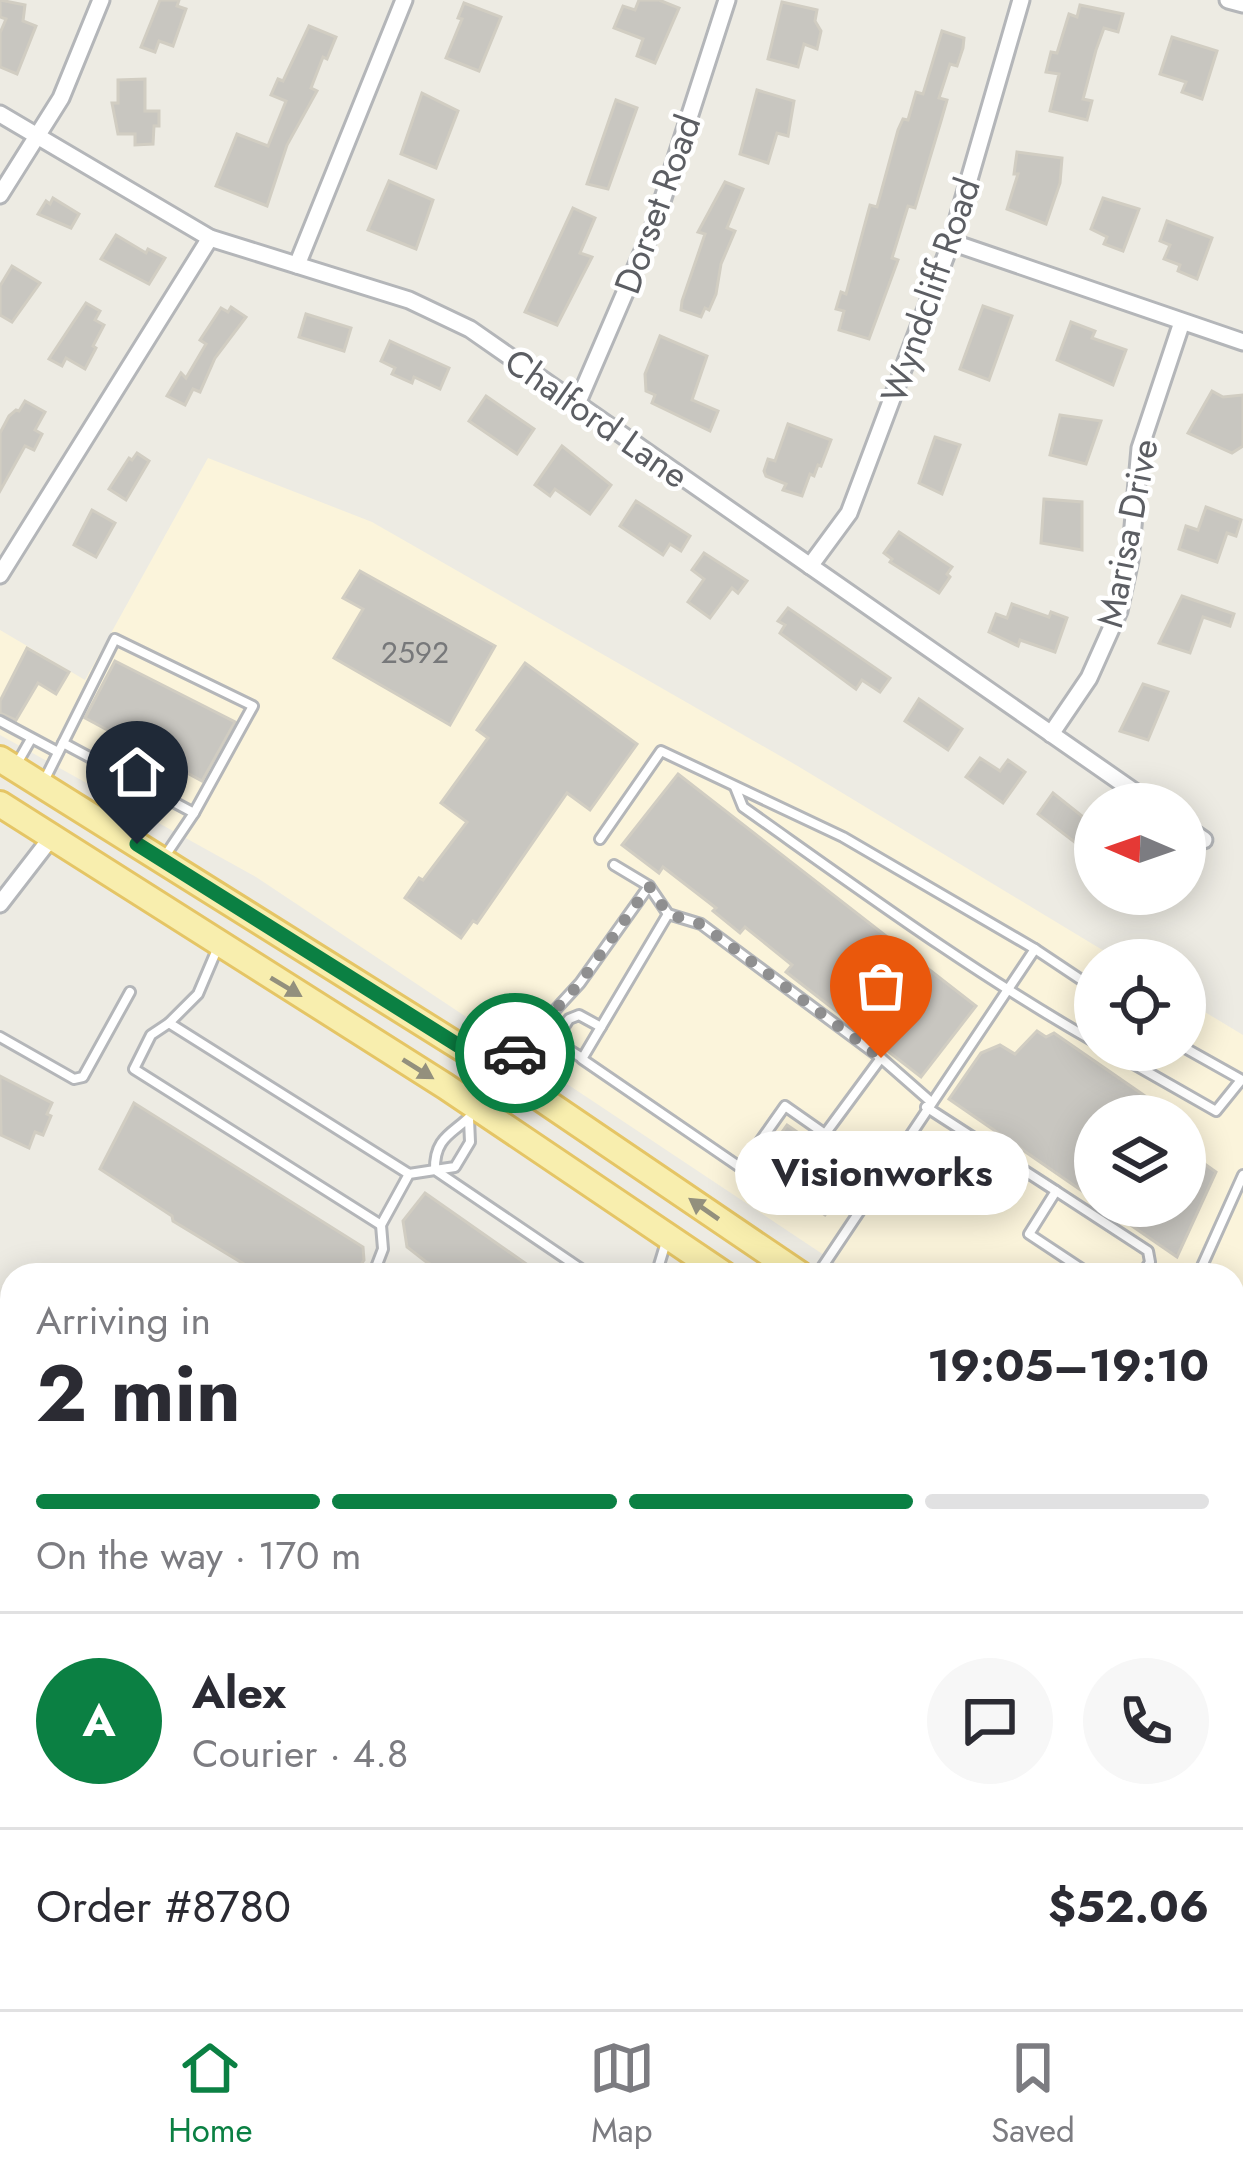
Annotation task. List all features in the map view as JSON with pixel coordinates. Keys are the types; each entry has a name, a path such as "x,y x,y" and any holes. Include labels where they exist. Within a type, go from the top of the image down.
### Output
{"main road":[{"path":"7,764 499,1071 782,1263"},
{"path":"0,804 708,1263"}],"street":[{"path":"0,195 61,98 101,0"},
{"path":"297,265 404,0"},
{"name":"Dorset Road","path":"577,404 656,223 727,0"},
{"name":"Wyndcliff Road","path":"810,566 849,514 951,242 1021,0"},
{"path":"1228,0 1243,4"},
{"name":"Chalford Lane","path":"0,114 210,238 446,315 1122,783"},
{"path":"0,575 210,238"},
{"path":"951,242 1243,342"},
{"name":"Marisa Drive","path":"1051,734 1089,678 1118,611 1130,560 1140,448 1182,322"},
{"path":"0,904 51,838"},
{"path":"473,1113 499,1071"}],"lane":[{"path":"42,785 115,639 253,706 194,813 162,860"},
{"path":"0,721 194,813"},
{"path":"7,764 31,739"},
{"path":"600,838 661,751 843,837 1074,975"},
{"path":"734,786 743,807 1005,991 1074,1030"},
{"path":"614,865 649,886 668,914 701,924 881,1058 928,1104 1148,1251 1149,1263"},
{"path":"499,1071 580,983 649,886"},
{"path":"582,1059 668,914"},
{"path":"218,946 198,994 151,1035 134,1070 381,1225"},
{"path":"825,1263 1035,949"},
{"path":"0,1037 74,1079 83,1078 130,992"},
{"path":"601,1027 581,1022 579,1015 569,1019 555,1041 568,1043 582,1059 784,1198"},
{"path":"169,1023 409,1174 455,1167 470,1142 473,1113"},
{"path":"742,1167 785,1106 825,1133 881,1058"},
{"path":"1146,1071 1216,1111 1242,1080 1206,1060"},
{"path":"435,1170 435,1154 451,1128 473,1113"},
{"path":"435,1170 572,1263"},
{"path":"378,1263 383,1249 381,1225 409,1174"},
{"path":"1203,1263 1243,1175"},
{"path":"1056,1191 1029,1234 1073,1263"},
{"path":"660,1263 668,1235"}],"shaded area":[{"path":"208,458 372,522 796,765 1084,939 1074,939 1074,1071 1206,1071 1206,1013 1243,1035 1243,1263 836,1263 256,877 0,735 0,630 85,680"}],"building":[{"path":"0,0 25,5 23,21 36,26 17,74 0,67 0,33 6,19 0,17"},
{"path":"160,0 179,0 177,6 186,9 173,46 159,41 155,52 141,47"},
{"path":"639,0 659,0 679,8 655,63 637,56 643,39 614,28 623,6 635,10"},
{"path":"782,2 817,10 815,21 821,31 817,49 804,44 798,67 768,59"},
{"path":"464,3 501,17 479,71 446,58"},
{"path":"1080,5 1123,14 1118,32 1104,28 1096,50 1083,99 1092,101 1087,120 1050,111 1059,74 1046,72 1069,14 1077,17"},
{"path":"309,26 336,37 311,88 317,91 287,145 267,206 216,186 237,134 268,146 286,101 271,95 278,79 283,81"},
{"path":"942,31 964,38 963,48 957,66 950,64 939,98 947,100 941,121 915,208 908,206 892,258 898,260 869,339 839,330 844,311 836,309 841,292 846,294 870,205 877,207 898,130 903,119 908,120 916,92 923,94"},
{"path":"1172,37 1217,51 1202,99 1182,92 1186,82 1160,74"},
{"path":"145,79 145,111 159,111 159,126 154,126 153,144 135,145 135,134 118,134 112,103 118,103 118,80"},
{"path":"757,90 794,101 788,136 777,133 768,163 740,154"},
{"path":"422,93 458,111 436,168 401,154"},
{"path":"616,100 637,108 608,189 587,184"},
{"path":"1017,152 1062,158 1060,183 1046,224 1007,209 1018,174 1014,174"},
{"path":"389,181 433,200 416,249 368,230"},
{"path":"725,182 743,189 727,228 735,231 721,264 716,294 701,317 681,310 682,301 705,234 698,232"},
{"path":"53,198 79,214 71,228 38,214"},
{"path":"1103,198 1139,209 1123,251 1104,244 1107,237 1091,229"},
{"path":"573,208 595,218 580,253 592,257 557,325 525,312"},
{"path":"1167,221 1212,238 1197,279 1164,259 1170,245 1160,241"},
{"path":"116,235 165,258 149,284 101,259"},
{"path":"12,266 40,283 12,322 0,315 0,286"},
{"path":"86,303 100,311 95,320 104,325 96,348 85,369 66,358 62,366 49,359"},
{"path":"983,306 1012,316 989,380 960,369"},
{"path":"231,307 246,317 215,358 200,392 193,389 185,405 167,396 181,373 186,378 206,344 200,340 221,308 228,312"},
{"path":"306,314 351,328 344,351 299,337"},
{"path":"1071,322 1095,331 1092,338 1126,350 1113,385 1057,360"},
{"path":"660,336 707,356 692,400 718,411 710,431 652,403 655,395 646,391 645,374"},
{"path":"390,341 449,368 440,389 414,377 412,383 392,374 395,368 381,361"},
{"path":"1212,391 1223,397 1243,395 1243,446 1232,453 1188,433"},
{"path":"486,396 534,429 517,454 469,421"},
{"path":"25,401 45,412 35,430 42,434 34,450 25,446 0,491 0,433"},
{"path":"1060,415 1101,421 1086,464 1050,455"},
{"path":"788,424 831,440 802,496 783,490 786,484 764,471 768,459 775,461"},
{"path":"935,437 960,445 942,494 919,483"},
{"path":"562,446 611,485 590,514 555,489 550,496 535,485"},
{"path":"137,453 149,461 126,500 109,489"},
{"path":"1044,499 1082,502 1082,550 1041,543"},
{"path":"636,501 690,536 681,551 670,544 663,555 620,526"},
{"path":"1206,507 1241,520 1236,536 1227,533 1217,562 1179,549 1186,526 1198,530"},
{"path":"92,510 115,523 96,557 74,545"},
{"path":"899,532 952,567 939,593 890,562 884,553"},
{"path":"704,553 747,581 738,593 732,588 710,618 688,602 704,579 692,570"},
{"path":"360,571 495,646 450,725 334,658 363,609 343,598"},
{"path":"1182,596 1234,614 1230,626 1203,617 1190,653 1159,643"},
{"path":"1012,604 1067,618 1055,652 1020,640 1018,646 989,632 996,614 1007,618"},
{"path":"788,608 890,678 880,692 862,680 856,689 780,633 785,625 778,621"},
{"path":"27,648 69,672 56,694 38,683 16,720 0,713 0,701"},
{"path":"115,661 235,722 202,781 85,718"},
{"path":"525,663 637,744 590,810 567,793 477,923 473,921 461,938 405,898 467,822 441,803 488,738 477,730"},
{"path":"1143,684 1168,692 1148,740 1120,731"},
{"path":"919,699 962,729 948,750 905,721"},
{"path":"980,758 1000,771 1008,760 1025,772 1003,803 966,777"},
{"path":"678,774 976,1006 921,1077 786,972 792,965 745,927 740,933 663,867 659,873 622,845"},
{"path":"1053,793 1074,810 1074,842 1038,814"},
{"path":"1037,1031 1046,1037 1054,1033 1074,1047 1074,1071 1109,1071 1144,1095 1074,1095 1074,1185 949,1099 981,1053 1000,1045 1015,1054"},
{"path":"0,1076 52,1103 43,1135 35,1132 29,1148 1,1135"},
{"path":"134,1103 363,1247 364,1260 242,1263 100,1169"},
{"path":"787,1125 855,1172 825,1215 757,1167"},
{"path":"1206,1165 1216,1172 1206,1194"},
{"path":"425,1193 525,1263 428,1263 407,1247 403,1221"},
{"path":"1133,1227 1191,1227 1177,1257"}],"way so far":[{"path":"515,1053 580,983 649,886 668,914 701,924 881,1058"}],"place":[{"name":"Visionworks","path":"881,1058"}],"route":[{"path":"137,844 499,1071 515,1053"}]}
